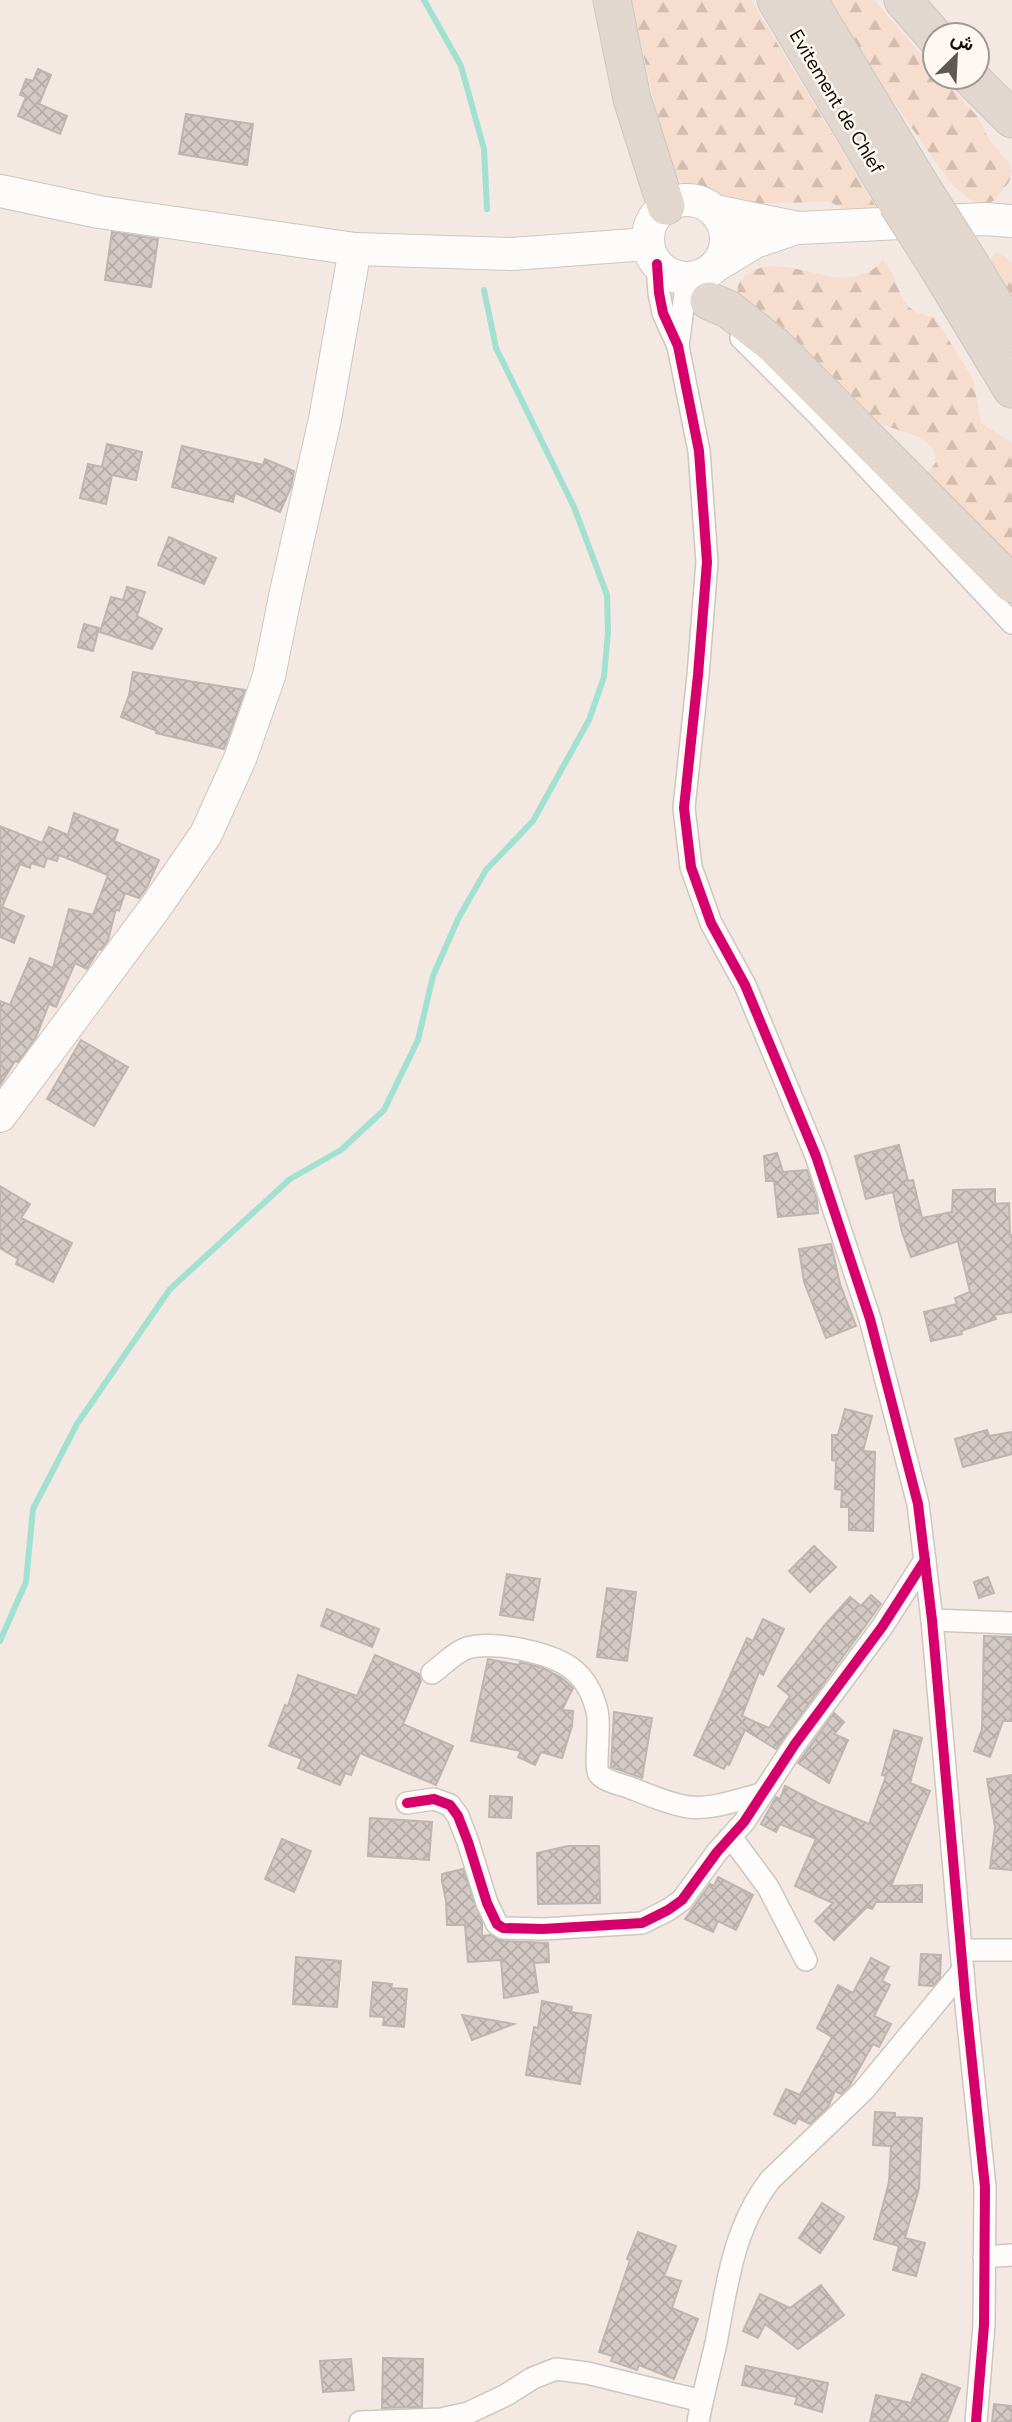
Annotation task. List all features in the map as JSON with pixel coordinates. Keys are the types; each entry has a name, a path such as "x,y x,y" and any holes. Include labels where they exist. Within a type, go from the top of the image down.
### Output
{"highway":[{"path":"612,0 632,99 666,206"},
{"name":"Evitement de Chlef","path":"776,0 911,197"},
{"name":"Evitement de Chlef","path":"808,0 911,197"},
{"path":"903,0 921,21"},
{"path":"984,91 1012,119"},
{"path":"911,197 950,259 1012,389"},
{"path":"950,259 1012,333"},
{"path":"703,280 728,309 774,345 1012,584"}],"main road":[{"path":"0,191 99,212 355,249 512,254 653,254"},
{"path":"703,280 726,243 722,220 706,204 686,199 666,206 651,222 653,254 666,272 703,280 755,242 797,228"},
{"path":"715,211 797,228 1003,217"},
{"path":"0,1116 155,908 198,845 240,759 270,676 325,419 355,249"}],"street":[{"path":"653,254 663,313 678,346 699,451 707,562 684,808 691,867 711,923 745,985 816,1156 870,1319 918,1504 932,1620 985,2187 984,2325 976,2422"},
{"path":"678,346 703,280"},
{"path":"703,280 730,328 820,417 1012,623"},
{"path":"407,1803 434,1799 450,1805 458,1816 497,1924 513,1929 642,1923 668,1910 682,1899 731,1837 795,1744 882,1627 925,1560"},
{"path":"932,1620 1012,1623"},
{"path":"432,1672 467,1648 501,1646 549,1655 571,1667 584,1680 593,1696 600,1730 597,1769 603,1777 653,1797 688,1807 708,1806 762,1794"},
{"path":"731,1837 768,1887 806,1960"},
{"path":"698,2422 732,2264 746,2217 758,2196 770,2180 863,2091 962,1960 1012,1951"},
{"path":"984,2257 1012,2255"},
{"path":"360,2422 441,2419 468,2413 506,2395 533,2378 556,2369 587,2373 702,2400"}],"green space":[{"path":"631,0 751,0 879,212 877,225 830,202 725,204 682,184 667,159"},
{"path":"826,0 874,0 921,55 921,91 954,91 978,117 988,138 1009,163 1012,171 1009,182 995,200 978,204 950,182 871,70"},
{"path":"996,252 1012,262 1012,302 992,265 991,258"},
{"path":"883,260 904,300 915,311 935,318 973,379 981,423 1012,443 1012,566 925,477 936,462 933,448 919,437 875,422 745,307 738,292 738,285 743,278 754,270 767,267 780,266 823,275 850,277 868,272"}],"building":[{"path":"38,69 51,75 39,104 67,116 60,134 18,116 26,97 20,95 26,79 33,81"},
{"path":"186,114 253,124 247,165 179,154"},
{"path":"112,232 158,239 151,287 105,280"},
{"path":"107,444 142,452 136,480 112,475 106,504 80,498 88,464 102,467"},
{"path":"182,446 263,465 265,459 294,471 291,487 280,512 235,493 233,502 172,487"},
{"path":"169,537 216,558 204,584 158,565"},
{"path":"127,587 145,592 137,616 162,629 152,649 100,632 111,597 123,600"},
{"path":"84,624 99,628 93,651 78,647"},
{"path":"133,672 245,690 224,749 156,733 157,731 121,717"},
{"path":"74,813 118,830 114,841 159,860 139,898 125,893 119,911 116,909 108,940 87,969 75,963 56,1007 49,1004 36,1037 18,1062 15,1061 0,1085 0,1001 10,1005 30,958 53,968 69,909 93,915 108,875 59,855 57,861 47,858 44,867 31,863 30,868 20,864 2,907 24,916 14,943 0,937 0,826 42,843 49,827 68,835"},
{"path":"81,1040 128,1067 94,1126 47,1099"},
{"path":"899,1145 908,1181 913,1180 922,1218 952,1212 953,1190 995,1189 995,1204 1009,1203 1010,1236 1012,1235 1012,1312 994,1315 996,1319 961,1331 962,1334 931,1341 924,1312 957,1304 955,1298 970,1292 958,1241 911,1257 893,1192 866,1199 855,1156"},
{"path":"777,1153 783,1172 807,1170 818,1213 778,1217 774,1181 766,1181 764,1156"},
{"path":"0,1186 30,1204 21,1218 72,1243 53,1282 16,1264 18,1259 0,1248"},
{"path":"831,1244 840,1284 856,1326 826,1338 804,1282 799,1249"},
{"path":"845,1409 872,1416 863,1451 875,1452 873,1531 849,1530 849,1507 841,1507 842,1490 835,1489 836,1461 832,1460 832,1435 838,1435"},
{"path":"987,1430 989,1436 1012,1432 1012,1454 963,1467 955,1439"},
{"path":"814,1546 836,1567 810,1592 789,1571"},
{"path":"507,1574 540,1579 533,1620 500,1615"},
{"path":"988,1577 994,1593 979,1598 974,1582"},
{"path":"607,1588 636,1592 627,1661 597,1657"},
{"path":"871,1595 881,1604 776,1749 745,1730 729,1765 726,1764 724,1769 694,1755 747,1638 753,1641 763,1619 784,1629 763,1675 759,1672 742,1716 769,1728 790,1696 778,1686 850,1597 861,1606"},
{"path":"327,1609 379,1629 372,1647 321,1626"},
{"path":"984,1636 1012,1637 1012,1721 1003,1721 990,1757 974,1751 982,1729"},
{"path":"375,1655 419,1674 421,1681 403,1724 453,1746 436,1785 360,1753 351,1775 345,1773 340,1785 298,1768 302,1759 269,1746 285,1705 288,1706 298,1675 357,1696"},
{"path":"488,1659 519,1665 520,1662 543,1668 562,1678 573,1688 562,1710 573,1711 572,1726 562,1758 541,1752 535,1765 518,1757 521,1751 471,1741"},
{"path":"614,1712 652,1718 642,1778 611,1767"},
{"path":"834,1713 844,1722 834,1734 848,1740 829,1783 798,1763"},
{"path":"894,1730 922,1738 910,1783 930,1791 891,1886 922,1885 922,1902 876,1902 872,1909 867,1907 834,1940 815,1921 833,1903 795,1886 816,1839 780,1824 776,1832 761,1824 776,1797 780,1799 785,1786 869,1824 886,1776 882,1775"},
{"path":"1012,1775 1012,1870 990,1868 995,1827 987,1779"},
{"path":"490,1796 512,1797 511,1818 489,1817"},
{"path":"370,1818 432,1822 429,1860 368,1856"},
{"path":"282,1839 311,1851 294,1892 265,1879"},
{"path":"568,1846 599,1846 600,1903 538,1904 537,1853"},
{"path":"463,1869 482,1922 482,1936 490,1935 503,1941 548,1943 549,1962 534,1963 538,1992 504,1998 501,1960 468,1962 465,1925 447,1925 442,1881 442,1874"},
{"path":"718,1877 753,1895 736,1930 718,1921 713,1932 685,1919 710,1884 714,1886"},
{"path":"921,1954 941,1955 940,1978 933,1986 919,1985"},
{"path":"296,1957 341,1961 337,2007 293,2004"},
{"path":"871,1958 889,1967 882,1981 890,1985 874,2016 891,2024 879,2047 873,2044 850,2085 841,2094 835,2091 828,2107 810,2124 798,2118 795,2124 774,2114 786,2089 800,2095 832,2037 817,2028 838,1985 853,1993"},
{"path":"373,1982 392,1984 391,1988 407,1989 404,2027 383,2025 384,2017 370,2016"},
{"path":"542,2001 572,2007 571,2012 591,2015 580,2084 526,2075 534,2027 538,2028"},
{"path":"462,2015 514,2024 472,2040"},
{"path":"875,2112 895,2113 895,2117 922,2118 919,2188 905,2238 925,2243 916,2276 893,2270 899,2246 874,2239 889,2182 891,2146 873,2145"},
{"path":"822,2203 844,2217 820,2253 799,2238"},
{"path":"638,2232 676,2246 664,2276 681,2281 672,2308 698,2319 674,2379 639,2365 637,2370 611,2361 613,2356 599,2352 630,2260 627,2259"},
{"path":"821,2285 844,2315 798,2349 765,2324 758,2338 743,2331 760,2294 790,2308"},
{"path":"383,2358 423,2359 422,2407 382,2408"},
{"path":"351,2359 354,2390 323,2392 320,2361"},
{"path":"746,2366 828,2383 822,2412 795,2404 797,2397 742,2385"},
{"path":"922,2374 960,2388 947,2422 870,2422 876,2395 911,2403"},
{"path":"994,2404 1012,2406 1012,2422 992,2422"}],"waterway":[{"path":"424,0 461,66 484,149 487,209"},
{"path":"0,1641 26,1582 33,1509 77,1424 170,1289 290,1179 341,1150 384,1110 418,1040 433,976 458,919 486,870 533,821 589,720 604,677 608,632 607,595 574,507 496,348 484,290"}],"cycle path":[{"path":"657,264 663,313 678,346 699,451 707,562 684,808 691,867 711,923 745,985 816,1156 870,1319 918,1504 932,1620 985,2187 984,2325 976,2422"},
{"path":"407,1803 434,1799 450,1805 458,1816 468,1842 487,1903 497,1924 503,1928 543,1929 642,1923 682,1900 717,1852 744,1822 795,1744 882,1627 925,1560"}]}
